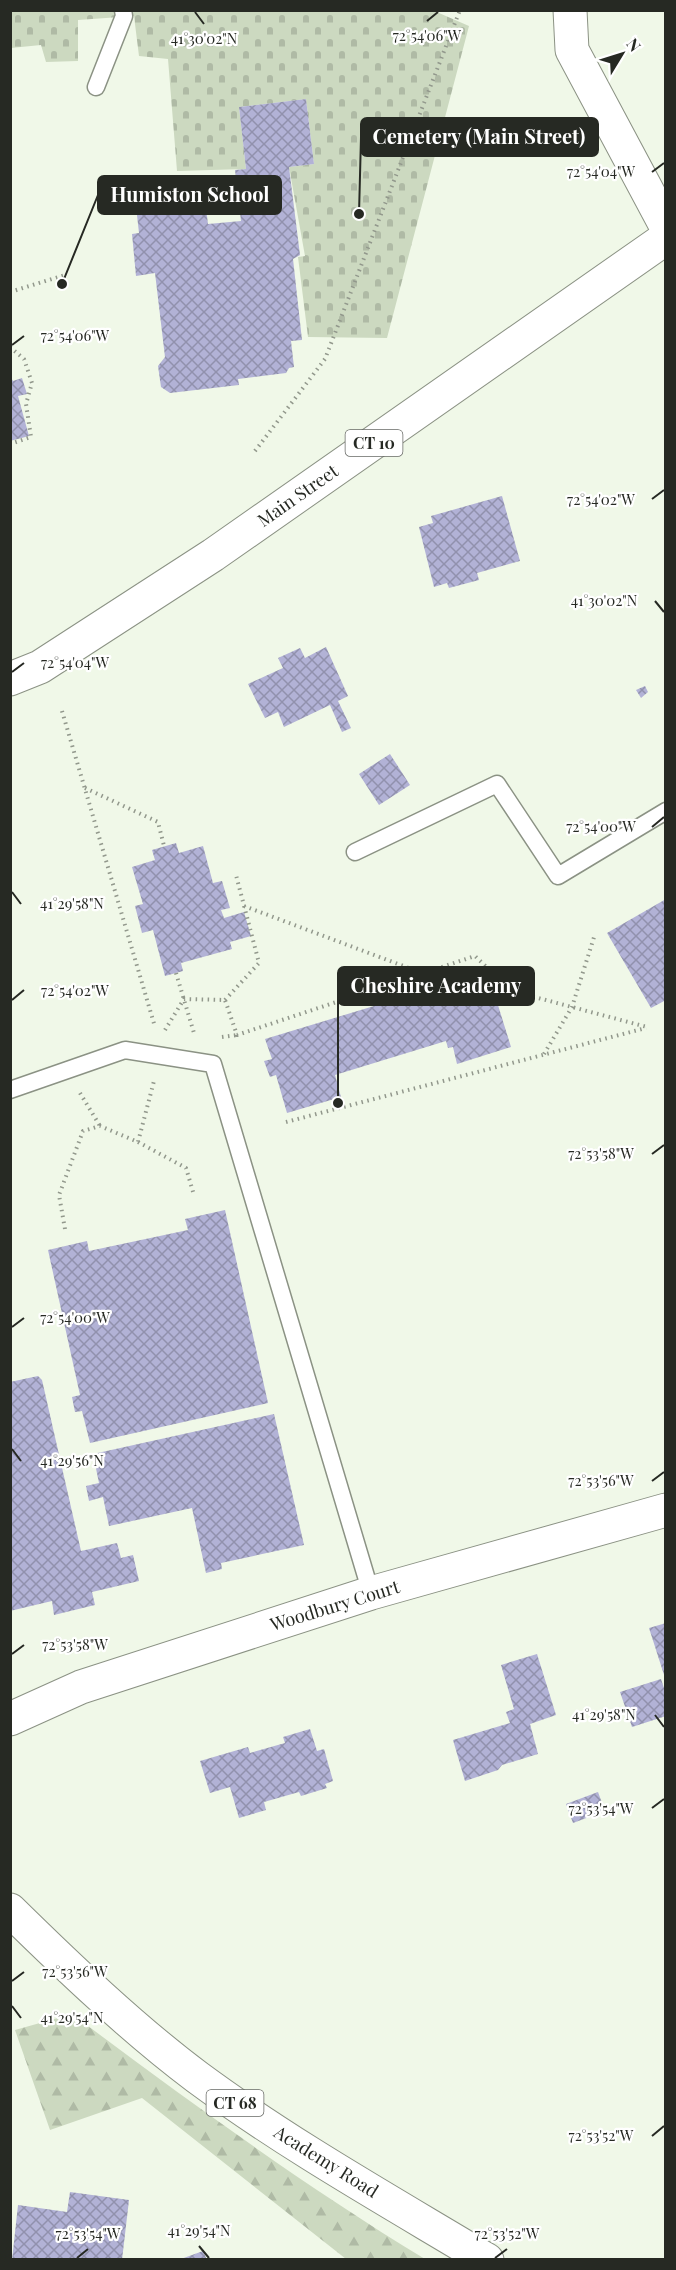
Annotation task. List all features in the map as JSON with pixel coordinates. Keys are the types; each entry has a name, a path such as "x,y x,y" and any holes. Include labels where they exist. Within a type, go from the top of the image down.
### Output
{"main road":[{"path":"570,10 572,50 666,226"},
{"name":"Main Street","path":"10,679 40,667 213,555 666,238"},
{"name":"Woodbury Court","path":"10,1719 81,1687 371,1593 666,1510"},
{"name":"Academy Road","path":"10,1910 143,2033 197,2077 336,2169 487,2259"}],"lane":[{"path":"96,87 124,16 123,10"},
{"path":"355,852 497,784 558,876 666,812"},
{"path":"10,1090 125,1050 213,1064 371,1593"}],"path":[{"path":"255,451 325,359 460,10"},
{"path":"10,292 65,275"},
{"path":"10,347 24,359 32,383 26,404 31,437 10,444"},
{"path":"62,711 155,1030"},
{"path":"85,788 158,822 165,846"},
{"path":"184,999 225,1000 260,963 236,875"},
{"path":"244,906 423,974"},
{"path":"544,1055 572,1007 595,934"},
{"path":"217,1038 237,1035 475,956 512,991 647,1028 286,1122"},
{"path":"176,973 197,1041"},
{"path":"164,1033 184,999"},
{"path":"225,1000 237,1035"},
{"path":"66,1071 100,1126 138,1142 186,1168 194,1195"},
{"path":"138,1142 156,1071"},
{"path":"65,1229 59,1195 83,1131 100,1126"}],"green space":[{"path":"11,10 432,10 469,26 387,338 308,337 298,257 305,256 289,167 314,164 306,99 239,107 246,169 177,171 168,59 139,56 134,16 78,20 78,61 46,62 41,45 11,48"},
{"path":"72,2014 246,2141 335,2202 425,2259 346,2259 142,2098 50,2130 15,2030"}],"building":[{"path":"306,99 314,164 289,167 300,255 293,259 302,340 291,341 294,367 289,368 286,373 238,379 239,385 170,393 161,387 158,366 165,357 155,273 136,276 132,234 139,233 136,206 164,203 163,197 204,192 208,224 241,221 235,170 246,169 239,107"},
{"path":"10,376 13,381 22,378 27,394 18,396 29,436 10,441"},
{"path":"502,496 520,561 477,573 479,580 449,588 447,583 434,587 419,527 433,523 431,516"},
{"path":"326,647 348,696 338,701 351,728 342,732 330,705 284,727 278,712 265,718 248,684 283,668 278,658 300,648 305,658"},
{"path":"645,686 648,692 641,698 636,690"},
{"path":"390,754 410,785 379,805 359,774"},
{"path":"176,843 179,853 203,846 213,883 222,881 230,908 221,910 224,918 244,912 251,936 230,942 232,949 181,963 183,971 165,976 153,930 142,933 135,906 143,904 132,867 155,860 152,850"},
{"path":"666,899 666,1000 651,1008 607,933"},
{"path":"488,973 511,1047 457,1064 453,1047 448,1048 446,1041 335,1075 341,1097 287,1113 276,1075 270,1077 264,1061 272,1059 265,1039 450,983 456,978 457,983"},
{"path":"225,1210 268,1403 90,1443 82,1411 75,1412 72,1397 80,1395 48,1250 87,1241 89,1251 188,1230 185,1219"},
{"path":"38,1376 42,1380 81,1551 117,1543 121,1558 133,1555 139,1581 92,1592 95,1605 54,1615 52,1601 10,1611 10,1382"},
{"path":"274,1414 304,1545 221,1563 222,1569 206,1573 192,1508 109,1526 103,1497 89,1501 86,1486 99,1483 93,1454"},
{"path":"666,1623 666,1678 665,1678 649,1628"},
{"path":"537,1654 556,1715 530,1724 538,1754 502,1765 498,1770 465,1781 453,1740 510,1723 506,1712 514,1709 501,1665"},
{"path":"661,1679 666,1694 666,1716 632,1727 620,1692"},
{"path":"310,1729 317,1751 324,1749 333,1781 325,1784 327,1788 301,1796 299,1792 264,1802 266,1810 239,1818 230,1787 210,1793 200,1761 248,1747 250,1753 285,1743 283,1737"},
{"path":"598,1792 605,1811 573,1823 566,1804"},
{"path":"70,2192 129,2200 122,2260 12,2260 18,2205 67,2212"},
{"path":"203,2251 207,2260 181,2260 181,2259"}],"place":[{"name":"Cemetery (Main Street)","path":"359,214"},
{"name":"Humiston School","path":"62,284"},
{"name":"Cheshire Academy","path":"338,1103"}]}
